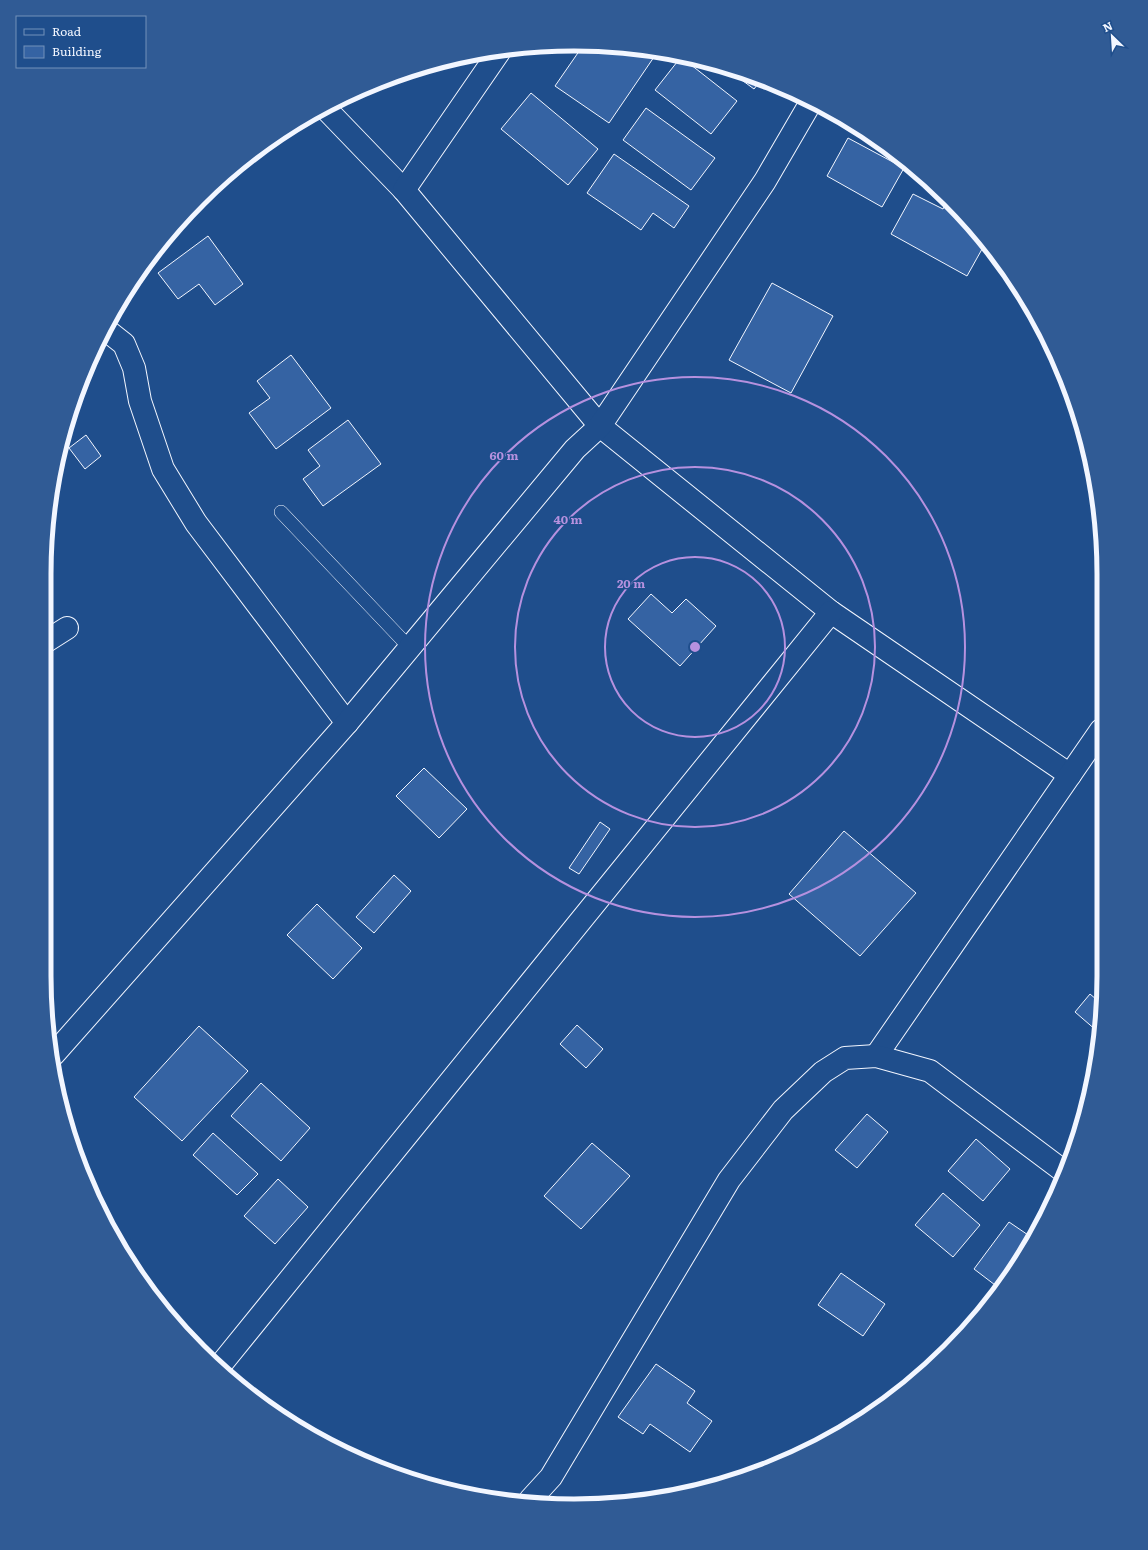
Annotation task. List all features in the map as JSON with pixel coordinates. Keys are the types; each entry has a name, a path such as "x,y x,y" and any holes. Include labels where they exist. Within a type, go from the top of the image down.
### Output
{"street":[{"path":"404,190 496,57"},
{"path":"56,1051 347,723 575,449 600,426 765,181 808,107"},
{"path":"329,112 404,190 600,426 831,612 1070,775"},
{"path":"110,334 124,344 134,368 140,401 163,469 206,538 347,723"},
{"path":"222,1363 831,612"},
{"path":"51,638 67,628"},
{"path":"876,1056 1097,736"},
{"path":"532,1497 551,1477 728,1180 783,1110 823,1072 845,1058 876,1056 930,1071 1060,1168"}],"lane":[{"path":"281,512 410,648"}],"building":[{"path":"579,51 608,52 654,57 609,123 555,86"},
{"path":"678,61 691,65 737,101 711,134 655,90"},
{"path":"739,78 757,85 754,89"},
{"path":"531,93 598,149 568,185 501,129"},
{"path":"646,108 715,158 691,190 623,140"},
{"path":"848,138 904,169 882,207 827,176"},
{"path":"614,154 689,206 674,228 653,213 641,230 587,193"},
{"path":"913,194 943,209 945,205 983,248 967,276 891,234"},
{"path":"208,236 243,284 215,305 199,284 178,299 158,273"},
{"path":"772,283 833,316 791,393 729,360"},
{"path":"291,355 331,408 276,449 249,413 270,398 257,381"},
{"path":"348,420 381,464 323,506 303,479 320,466 308,450"},
{"path":"86,435 101,456 85,469 69,448"},
{"path":"651,594 672,613 686,599 716,626 680,666 628,619"},
{"path":"424,768 467,809 439,838 396,796"},
{"path":"600,822 610,829 579,874 569,868"},
{"path":"844,831 916,893 860,956 789,894"},
{"path":"394,875 411,891 374,933 356,917"},
{"path":"317,904 362,948 333,979 287,935"},
{"path":"1090,994 1096,999 1094,1029 1075,1012"},
{"path":"577,1025 603,1049 586,1068 560,1044"},
{"path":"199,1026 248,1071 182,1141 134,1097"},
{"path":"261,1083 310,1128 281,1161 231,1116"},
{"path":"867,1114 888,1132 857,1168 835,1150"},
{"path":"213,1133 258,1174 237,1195 193,1155"},
{"path":"976,1139 1010,1169 983,1201 948,1171"},
{"path":"592,1143 630,1176 581,1229 544,1196"},
{"path":"278,1179 308,1207 275,1244 244,1216"},
{"path":"943,1193 980,1225 953,1257 915,1225"},
{"path":"1009,1222 1028,1235 1009,1267 995,1285 974,1269"},
{"path":"841,1273 885,1304 863,1336 818,1305"},
{"path":"656,1364 695,1391 687,1403 712,1421 690,1452 650,1424 643,1434 618,1417"}]}
